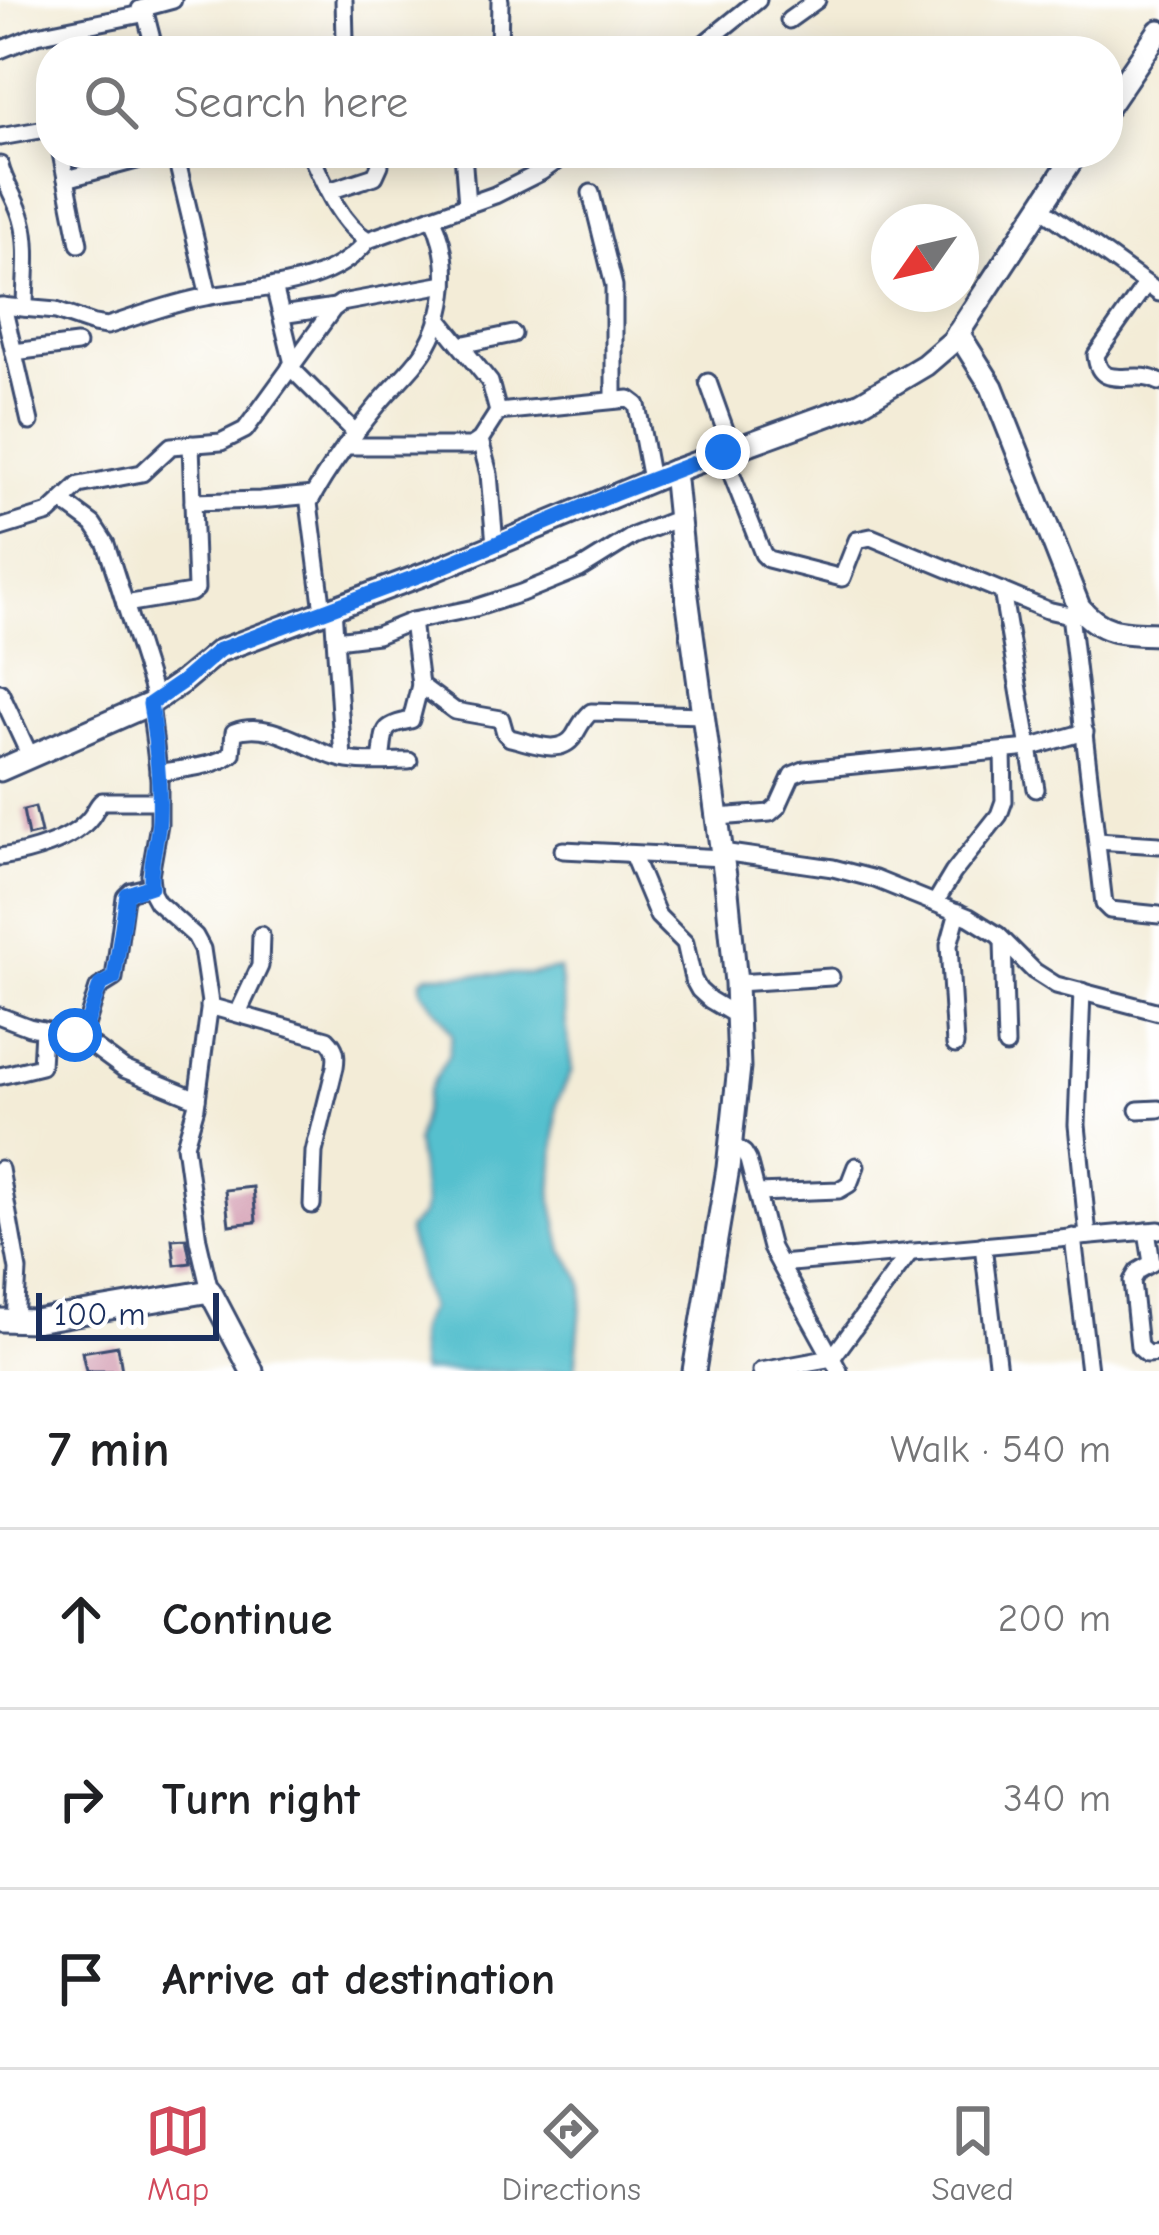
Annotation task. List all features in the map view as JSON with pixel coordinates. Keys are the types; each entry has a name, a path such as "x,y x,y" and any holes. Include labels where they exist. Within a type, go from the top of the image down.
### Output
{"main road":[{"path":"1123,84 1159,31"},
{"path":"0,770 153,703 219,650 861,403 946,349 1066,168"},
{"path":"958,333 992,387 1017,446 1077,614 1102,627 1159,634"},
{"path":"674,472 723,855 739,1066 694,1371"},
{"path":"8,1320 98,1312 210,1291 252,1371"}],"street":[{"path":"0,50 37,35 173,0"},
{"path":"344,0 344,36"},
{"path":"499,36 500,0"},
{"path":"714,36 758,0"},
{"path":"789,20 817,0"},
{"path":"140,8 152,36"},
{"path":"0,137 36,131"},
{"path":"0,165 25,233 25,308"},
{"path":"64,168 80,244"},
{"path":"66,179 107,168"},
{"path":"179,168 209,296"},
{"path":"317,168 360,237 368,241"},
{"path":"328,191 375,176 379,168"},
{"path":"462,168 467,205"},
{"path":"30,422 2,306 56,311 106,326 209,296 314,276 346,261 368,241 467,205 544,168"},
{"path":"591,193 614,286 614,400"},
{"path":"1040,207 1153,289 1095,361 1110,377 1150,376 1159,382"},
{"path":"343,759 336,640 309,503 350,440 422,356 439,317 447,260 433,218"},
{"path":"281,315 445,284"},
{"path":"274,286 292,366 350,440 472,446 480,440 498,412 490,382 439,317"},
{"path":"0,528 49,513 79,485 142,473 171,446 221,442 244,430 335,307"},
{"path":"460,345 512,334"},
{"path":"14,352 77,344"},
{"path":"708,382 756,539 768,560 842,578 857,539 871,537 1047,610 1077,614 1085,733 1106,906 1159,915"},
{"path":"498,412 629,399 637,405 651,480"},
{"path":"480,440 489,474 495,544"},
{"path":"125,604 195,591 191,444"},
{"path":"193,502 313,495"},
{"path":"62,501 101,533 153,703 159,824 151,886 157,902 195,936 202,949 209,1006 197,1099 185,1145 210,1291"},
{"path":"336,640 383,633 412,621 494,603 580,569 633,536 679,518"},
{"path":"1002,591 1036,789"},
{"path":"412,621 420,686 455,711 501,719 510,738 558,748 566,745 591,712 704,715"},
{"path":"381,761 386,730 413,717 420,686"},
{"path":"0,692 31,757"},
{"path":"158,773 227,758 232,754 234,732 240,728 273,731 343,759 409,761"},
{"path":"718,817 770,813 795,773 1029,748 1085,733"},
{"path":"940,894 1003,806 1003,751"},
{"path":"0,857 55,842 88,821 102,801 159,800"},
{"path":"1097,841 1159,845"},
{"path":"563,850 723,855 833,868 940,894 1056,985 1159,1012"},
{"path":"632,854 658,916 685,944 699,990 736,1016"},
{"path":"82,1038 98,988 114,978 125,897 151,886"},
{"path":"956,1045 949,945 958,912"},
{"path":"238,1013 260,966 261,935"},
{"path":"1003,941 1006,1045"},
{"path":"736,983 831,977"},
{"path":"1082,991 1077,1125 1089,1371"},
{"path":"209,1006 327,1039 334,1046 335,1067 314,1152 312,1204"},
{"path":"0,1016 82,1038 124,1069 197,1099"},
{"path":"0,1076 41,1066 43,1030"},
{"path":"1138,1111 1159,1109"},
{"path":"730,1143 748,1160 764,1229 836,1365"},
{"path":"758,1193 839,1190 848,1184 856,1166"},
{"path":"0,1169 18,1270 8,1320"},
{"path":"780,1264 1153,1231 1152,1259 1134,1275 1135,1303 1139,1347 1147,1354 1159,1353"},
{"path":"983,1245 998,1371"},
{"path":"836,1365 910,1252"},
{"path":"761,1371 836,1365"}],"water":[{"path":"559,969 572,1070 557,1102 552,1200 563,1251 583,1285 575,1371 421,1371 418,1332 429,1309 408,1234 425,1205 416,1142 428,1091 448,1056 452,1035 421,990 421,980 428,975 530,974"}],"building":[{"path":"35,807 41,833 28,836 23,810"},
{"path":"253,1187 256,1222 229,1225 225,1190"},
{"path":"186,1238 191,1263 175,1265 172,1239"},
{"path":"118,1346 122,1371 86,1371 82,1352"}],"route":[{"path":"75,1035 82,1038 100,985 114,978 125,897 151,886 159,779 150,704 219,650 434,570 723,452"}]}
